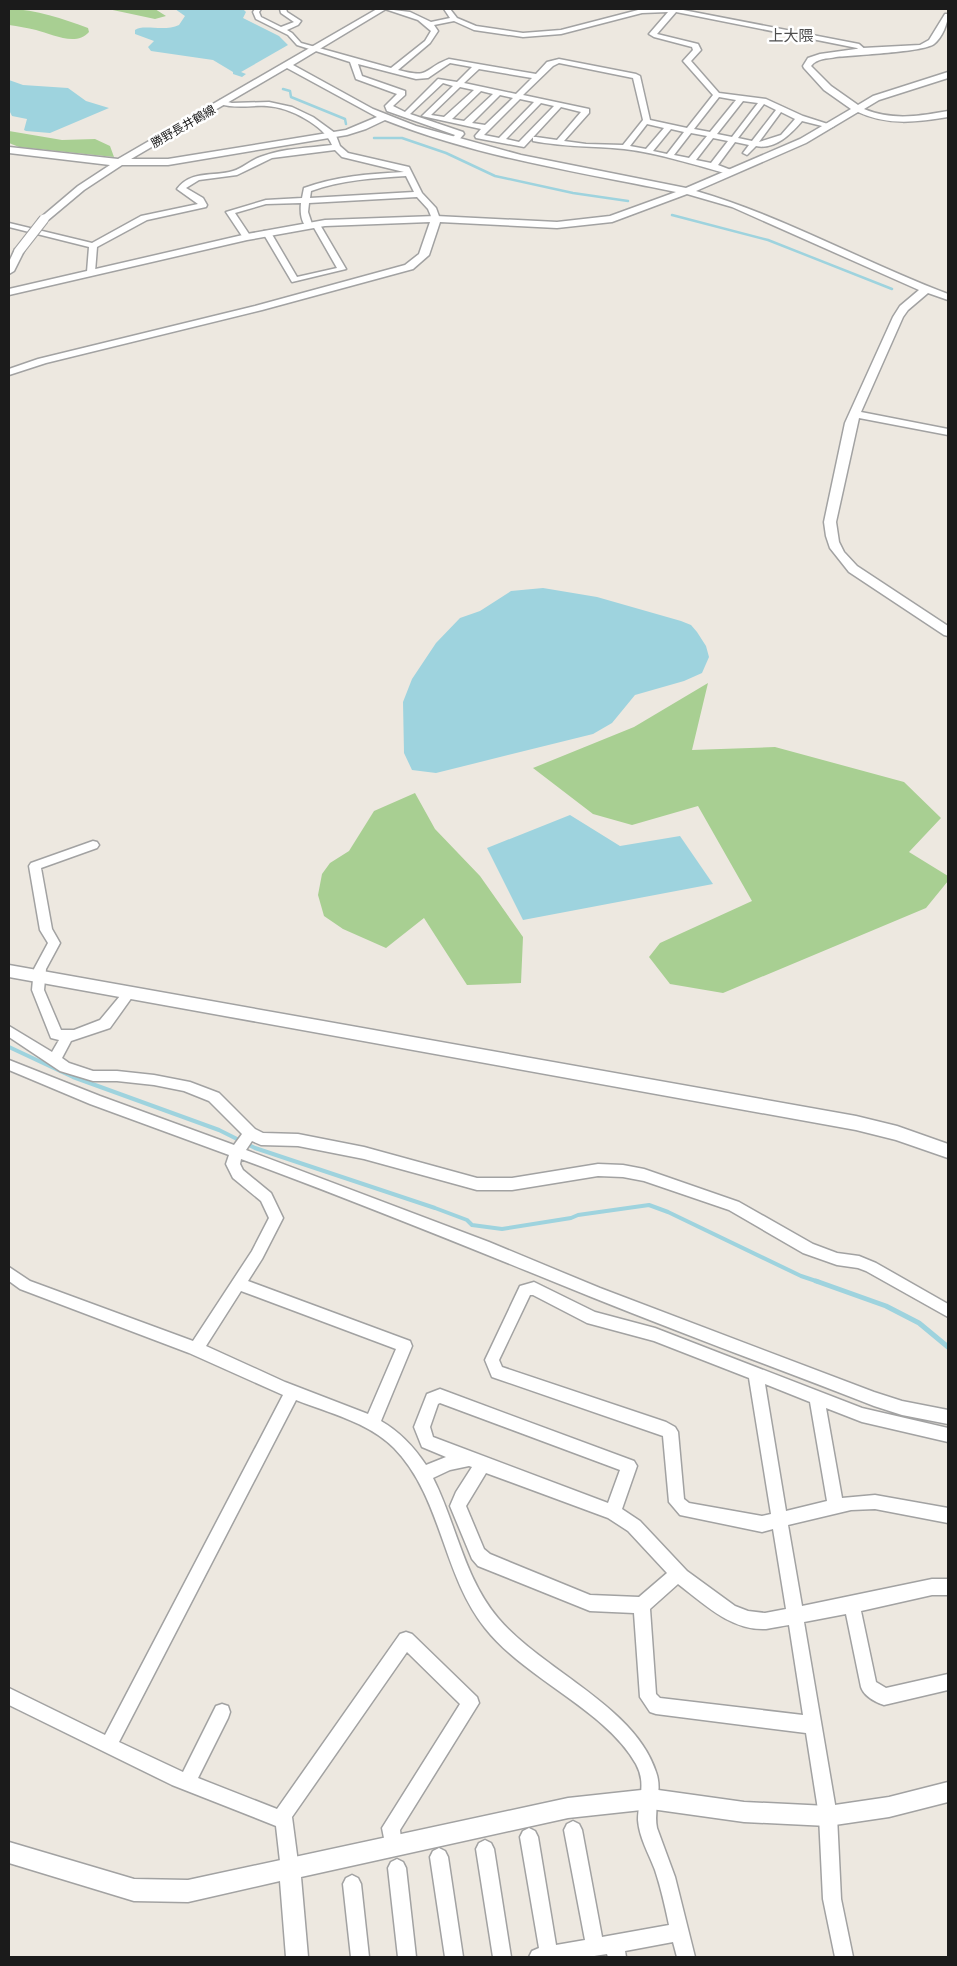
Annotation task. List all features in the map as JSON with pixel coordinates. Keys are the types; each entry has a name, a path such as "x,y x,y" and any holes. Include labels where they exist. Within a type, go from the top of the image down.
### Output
{"street":[{"path":"258,9 256,12 258,18 290,34 299,44 416,77 425,76 449,61 538,77"},
{"path":"280,30 296,24 298,21 284,13 283,9"},
{"name":"勝野長井鶴線","path":"9,271 44,219 81,188 120,162 382,9"},
{"path":"388,9 431,24 455,19"},
{"path":"447,9 455,19 474,28 523,35 581,28 642,11 674,10 860,46 863,51"},
{"path":"674,10 653,34 695,46 697,50 687,61 717,95 763,101 800,118 830,126"},
{"path":"948,16 932,42 922,47 863,51 820,57 811,60 807,66 845,102 873,116 907,120 948,114"},
{"path":"392,71 431,38 435,30 431,24"},
{"path":"353,60 359,77 402,93 389,106 387,113"},
{"path":"562,106 521,145 479,136 550,64 558,61 636,76 647,122"},
{"path":"453,69 459,63"},
{"path":"287,65 352,102 387,113 454,140 520,158 687,192 735,205 948,297"},
{"path":"426,116 478,66"},
{"path":"9,292 247,236 312,225 380,220 436,219 557,225 586,223 621,216 687,192 728,172 803,141 876,98 948,75"},
{"path":"408,112 444,78 459,85 586,110 558,143"},
{"path":"446,120 479,89"},
{"path":"466,124 498,93"},
{"path":"669,156 717,95"},
{"path":"691,161 741,98"},
{"path":"713,166 763,101"},
{"path":"223,102 232,104 270,104 289,109 310,119 332,134 337,147 345,155 406,169 419,194 432,208 433,216 436,219"},
{"path":"500,141 539,102"},
{"path":"520,158 562,106"},
{"path":"748,153 780,108"},
{"path":"11,151 120,162 168,162 364,127 387,113 408,112 487,128"},
{"path":"647,122 761,144 784,137 800,118"},
{"path":"626,147 647,122"},
{"path":"648,152 669,126"},
{"path":"536,139 558,143 626,147 713,166 728,172"},
{"path":"9,225 76,240 93,246 144,218 204,205 200,200 181,189 184,183 194,178 223,176 239,171 261,159 337,147"},
{"path":"267,233 295,280 342,269 304,212 307,190 323,183 354,177 408,174"},
{"path":"247,236 230,212 266,202 360,199 419,194"},
{"path":"9,372 42,361 267,305 409,267 424,255 436,219"},
{"path":"91,272 93,246"},
{"path":"926,289 904,308 898,316 851,424 830,522 830,535 834,547 841,558 853,569 948,632"},
{"path":"855,414 948,432"},
{"path":"93,844 35,866 46,930 54,943 40,969 38,990 56,1034 67,1036 76,1035 105,1024 129,993"},
{"path":"9,971 856,1123 897,1133 948,1151"},
{"path":"9,1031 65,1067 93,1076 117,1076 154,1080 185,1086 214,1096 250,1133 261,1139 298,1140 364,1154 477,1184 512,1184 598,1170 623,1171 644,1175 734,1206 808,1249 836,1259 859,1262 871,1267 948,1311"},
{"path":"54,1060 67,1036"},
{"path":"9,1066 329,1185 595,1292 874,1399 902,1408 948,1417"},
{"path":"196,1348 239,1284 261,1248 276,1218 266,1197 238,1174 233,1164 237,1152 250,1133"},
{"path":"9,1273 25,1285 196,1348 292,1393 372,1423 390,1434 408,1452 432,1492 474,1599 490,1622 509,1643 611,1722 629,1740 642,1758 650,1778 651,1799 646,1816 650,1835 666,1875 686,1957"},
{"path":"239,1284 405,1346 372,1423"},
{"path":"948,1435 862,1416 654,1335 592,1318 534,1288 525,1290 492,1360 497,1372 616,1411 670,1432 678,1502 685,1510 762,1524 851,1503 875,1502 948,1516"},
{"path":"756,1375 828,1816 832,1899 844,1957"},
{"path":"108,1746 292,1393"},
{"path":"613,1512 629,1466 440,1396 432,1399 422,1427 427,1442 613,1512 634,1526 678,1573 730,1613 748,1619 765,1621 852,1605 932,1587 948,1587"},
{"path":"817,1397 836,1507"},
{"path":"422,1475 449,1463 476,1462"},
{"path":"476,1462 458,1506 478,1554 484,1560 590,1603 642,1605 678,1573"},
{"path":"642,1605 648,1697 656,1706 813,1726"},
{"path":"852,1605 869,1688 884,1697 948,1682"},
{"path":"280,1819 406,1640 471,1703 391,1828 392,1847"},
{"path":"9,1696 108,1746 186,1782 240,1806 284,1820 297,1957"},
{"path":"186,1782 222,1712"},
{"path":"9,1853 134,1890 188,1890 290,1870 568,1808 651,1799 744,1812 828,1816 889,1807 948,1792"},
{"path":"573,1830 595,1947"},
{"path":"529,1837 552,1956 595,1947 616,1950 679,1932"},
{"path":"485,1849 502,1957"},
{"path":"440,1857 454,1957"},
{"path":"397,1868 407,1957"},
{"path":"352,1884 360,1957"}],"green space":[{"path":"9,9 49,15 88,28 89,32 77,39 71,39 9,25"},
{"path":"108,9 155,9 166,16 155,19"},
{"path":"9,131 62,140 95,139 110,146 114,157 19,147 9,143"},
{"path":"708,683 692,750 775,747 904,782 941,818 909,852 948,876 948,881 926,908 723,993 670,984 649,957 660,943 752,901 698,806 632,825 593,814 533,768 634,727"},
{"path":"415,793 435,829 480,876 523,937 521,983 467,985 424,918 386,948 343,929 324,916 318,895 322,874 330,863 349,851 374,811"}],"water":[{"path":"175,9 243,9 246,12 243,18 279,36 288,45 241,72 246,74 242,77 233,74 233,72 213,60 151,51 148,47 154,41 135,34 135,30 139,28 167,28 179,25 185,16"},
{"path":"9,80 23,85 68,88 86,101 109,108 50,133 26,131 24,130 27,119 12,116 9,110"},
{"path":"543,588 597,597 691,625 706,646 709,657 702,673 684,681 635,695 612,723 593,734 436,773 412,770 404,753 403,702 412,679 436,643 460,618 480,611 511,591"},
{"path":"570,815 620,846 680,836 713,884 523,920 487,848"}],"waterway":[{"path":"283,89 290,91 291,97 345,119 346,124"},
{"path":"374,138 402,138 446,153 495,176 573,193 628,201"},
{"path":"672,215 768,240 892,289"},
{"path":"9,1047 73,1077 219,1130 255,1148 435,1208 467,1220 472,1225 502,1229 571,1218 578,1215 649,1205 668,1212 801,1276 816,1281"},
{"path":"816,1281 886,1306 919,1323 948,1347"}],"district":[{"name":"上大隈","path":"791,35"}]}
